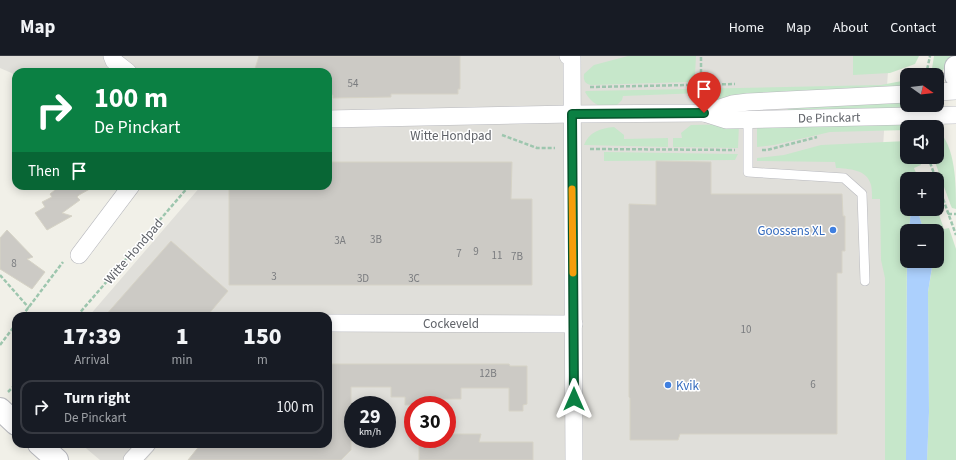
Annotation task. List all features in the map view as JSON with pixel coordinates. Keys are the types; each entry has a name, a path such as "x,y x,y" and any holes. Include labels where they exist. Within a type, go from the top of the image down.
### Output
{"street":[{"path":"112,56 114,60 123,68"},
{"path":"574,57 572,114 574,460"},
{"path":"956,67 956,76"},
{"path":"944,92 956,91"},
{"name":"De Pinckart","path":"572,114 704,113 732,104 748,102 900,94"},
{"name":"De Pinckart","path":"704,113 726,120 956,115"},
{"name":"Witte Hondpad","path":"332,120 572,114"},
{"path":"79,255 128,190"},
{"name":"Cockeveld","path":"332,323 574,324"},
{"path":"0,410 12,420"},
{"path":"44,448 57,460"},
{"path":"132,460 143,448"}],"lane":[{"path":"748,102 748,172 844,178 862,194 865,281"}],"path":[{"path":"700,85 701,56"},
{"path":"927,68 930,56"},
{"name":"Witte Hondpad","path":"496,135 503,135 537,148 572,148"},
{"name":"Witte Hondpad","path":"80,312 186,190"},
{"path":"944,203 956,235"},
{"path":"948,214 956,214"},
{"path":"25,312 69,254 79,255"},
{"path":"0,275 28,308"},
{"path":"0,345 12,329"}],"shaded area":[{"path":"0,56 889,56 882,162 896,460 223,460 302,448 332,448 332,312 92,312 198,190 332,190 332,68 12,68 12,73 0,68"},
{"path":"86,448 156,448 146,460 100,460"}],"green space":[{"path":"628,56 696,56 694,79 688,82 591,85 587,84 585,81 584,74 594,65"},
{"path":"853,56 919,56 915,64 900,68 900,69 890,73 853,75"},
{"path":"934,56 951,56 944,69 932,68"},
{"path":"900,81 900,89 755,94 709,102 701,97 701,93 623,96 622,100 614,108 604,107 594,103 585,92 586,91 881,85"},
{"path":"900,101 900,109 788,111 787,107"},
{"path":"900,121 900,130 830,132 774,145 757,147 757,123"},
{"path":"739,124 738,148 673,147 673,138 682,138 681,133 691,125"},
{"path":"614,127 624,135 624,139 668,138 668,147 584,145 592,134 605,128"},
{"path":"944,138 948,145 954,166 956,209 952,208 944,187 944,172 939,172 936,164 944,164"},
{"path":"900,141 900,164 921,164 914,168 916,172 900,172 900,216 910,216 910,224 900,224 900,268 907,268 906,460 885,460 885,278 881,260 880,199 872,199 871,185 866,176 857,171 836,168 835,162 757,161 757,158 784,155 821,145"},
{"path":"604,152 738,154 735,160 604,161"},
{"path":"919,216 939,216 942,224 922,224"},
{"path":"949,228 956,249 956,460 927,460 929,412 928,292 932,268 944,268 944,229"}],"water":[{"path":"910,216 919,216 922,224 910,224"},
{"path":"907,268 932,268 928,292 929,412 927,460 906,460"}],"building":[{"path":"259,56 460,56 460,89 458,89 458,94 391,94 391,97 333,98 332,68 255,68"},
{"path":"656,161 711,162 711,194 842,194 843,216 845,216 845,251 842,251 842,273 837,273 837,434 680,434 678,440 630,440 629,204 656,205"},
{"path":"332,162 512,162 511,199 532,199 532,285 229,285 229,190 332,190"},
{"path":"55,190 88,190 77,197 80,200 62,213 72,216 47,230 35,213 45,207 42,202 52,197 50,194"},
{"path":"7,230 33,257 27,259 45,272 32,289 0,269 0,238"},
{"path":"171,241 228,291 210,312 109,312"},
{"path":"332,364 509,364 510,366 527,366 527,404 523,405 523,411 509,411 509,388 461,388 461,399 456,399 456,396 396,397 391,396 391,387 351,387 351,396 344,396 344,448 351,448 351,450 341,460 188,460 198,448 332,448"},
{"path":"456,434 481,434 479,442 533,442 533,460 419,460 419,448 456,448"}],"slow traffic":[{"path":"572,189 573,273"}],"place":[{"name":"Goossens XL","path":"833,230"},
{"name":"Kvik","path":"668,385"}],"route":[{"path":"574,399 572,114 704,113"}]}
